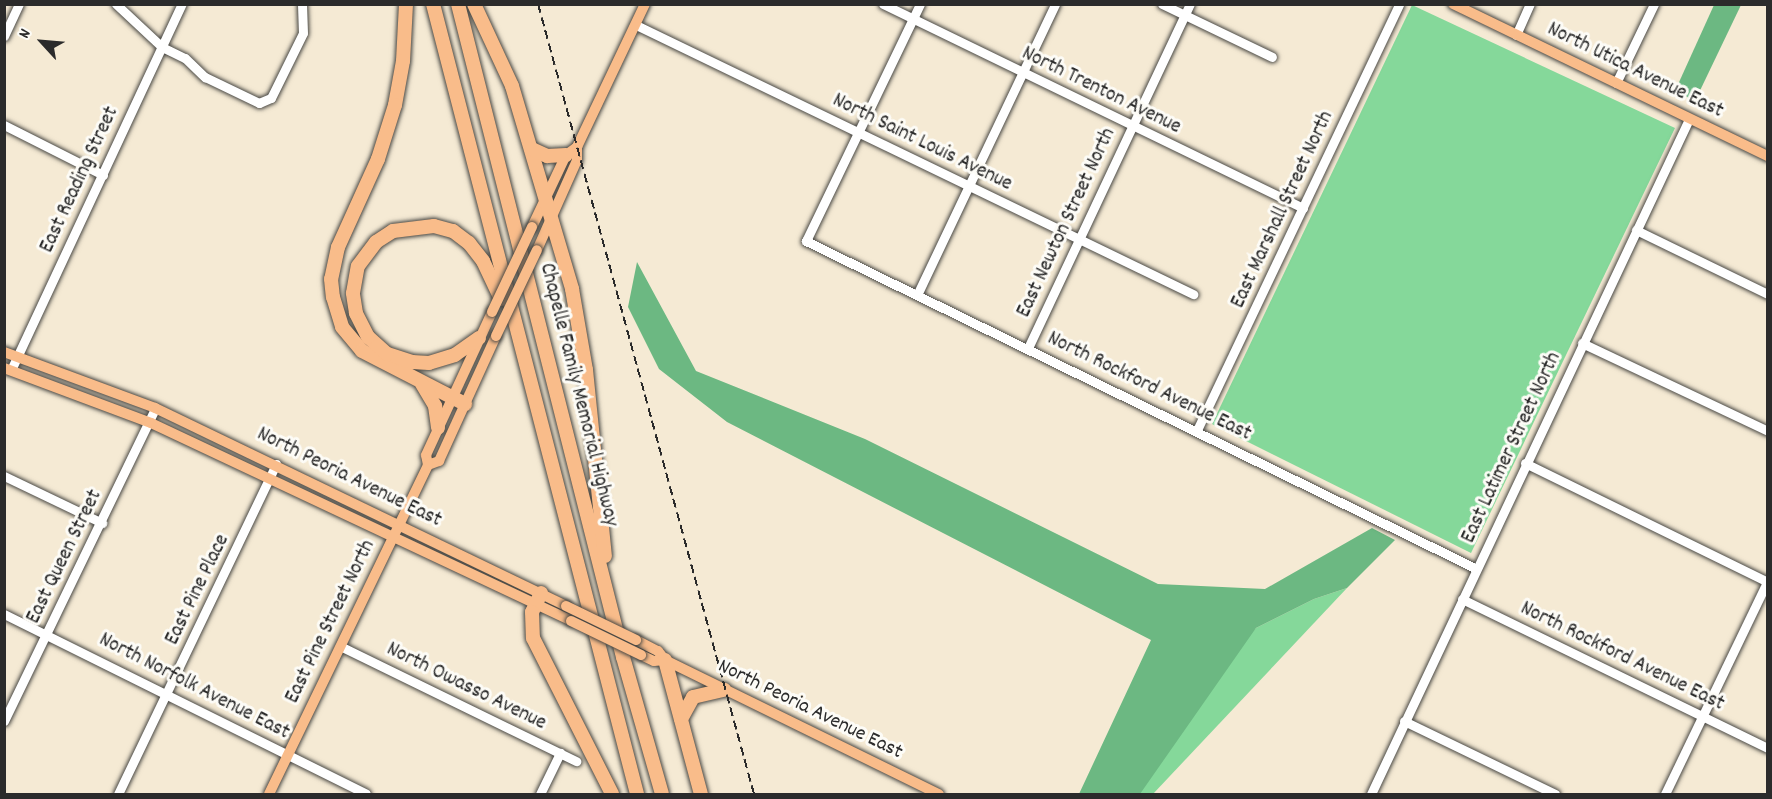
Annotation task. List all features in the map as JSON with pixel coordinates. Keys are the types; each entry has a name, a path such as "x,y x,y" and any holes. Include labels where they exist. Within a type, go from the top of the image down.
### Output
{"highway":[{"path":"406,4 404,52 395,105 378,159 338,247 331,288 338,316 354,343 374,359 465,404"},
{"path":"433,4 637,795"},
{"name":"Chapelle Family Memorial Highway","path":"458,4 614,622 662,795"},
{"path":"474,4 512,86 553,218 581,334 595,478 614,622"},
{"path":"532,149 547,156 572,151"},
{"path":"479,338 455,355 429,363 402,360 380,349 363,329 353,302 356,275 369,250 385,235 403,227 425,225 453,231 483,261 515,328"},
{"path":"421,383 435,406 438,428"},
{"path":"538,599 533,638 612,795"},
{"path":"665,660 701,795"},
{"path":"681,719 693,697 724,690"}],"main road":[{"name":"East Pine Street North","path":"269,795 401,524 428,465 426,455 451,397 545,198 572,151 645,4"},
{"name":"North Utica Avenue East","path":"1453,4 1767,156"},
{"name":"East Pine Street North","path":"428,465 439,461 553,218 577,160 572,151"},
{"name":"North Peoria Avenue East","path":"4,352 155,408 276,464 401,524 538,599 571,621 654,661 665,660"},
{"name":"North Peoria Avenue East","path":"8,369 151,423 394,538 538,599 566,606 658,651 665,660 724,690 939,795"}],"street":[{"path":"4,36 19,4"},
{"path":"116,4 162,47 185,58 205,77 255,102 265,102 271,98 303,33 302,4"},
{"name":"East Reading Street","path":"8,369 17,356 182,4"},
{"name":"North Trenton Avenue","path":"883,4 1132,127 1303,208"},
{"path":"858,132 920,4"},
{"path":"918,295 1055,4"},
{"path":"1162,4 1272,57"},
{"name":"East Newton Street North","path":"1028,348 1190,4"},
{"name":"East Marshall Street North","path":"1197,430 1399,4"},
{"path":"1516,35 1530,4"},
{"path":"1616,83 1654,4"},
{"name":"North Saint Louis Avenue","path":"636,25 1193,294"},
{"name":"East Latimer Street North","path":"1371,795 1689,118"},
{"path":"4,125 103,175"},
{"name":"North Rockford Avenue East","path":"858,132 806,241 1476,568"},
{"path":"1636,230 1767,294"},
{"path":"1582,342 1767,431"},
{"name":"East Queen Street","path":"4,721 151,423 155,408"},
{"path":"1525,463 1767,582 1665,795"},
{"name":"East Pine Place","path":"118,795 272,479 276,464"},
{"path":"4,476 102,523"},
{"name":"North Rockford Avenue East","path":"1462,599 1767,748"},
{"name":"North Norfolk Avenue East","path":"4,614 167,693 366,795"},
{"name":"North Owasso Avenue","path":"340,646 576,761"},
{"path":"1404,721 1555,795"},
{"path":"540,795 560,753"}],"green space":[{"path":"1412,5 1675,128 1471,553 1212,424"},
{"path":"1714,5 1741,5 1695,101 1675,91"},
{"path":"637,262 696,371 865,439 1158,584 1265,589 1372,528 1395,540 1347,588 1314,599 1256,628 1140,794 1079,794 1151,640 727,422 659,369 628,307"},
{"path":"1347,588 1153,794 1079,794 1256,628 1314,599"}],"railway":[{"path":"538,4 754,794"}]}
